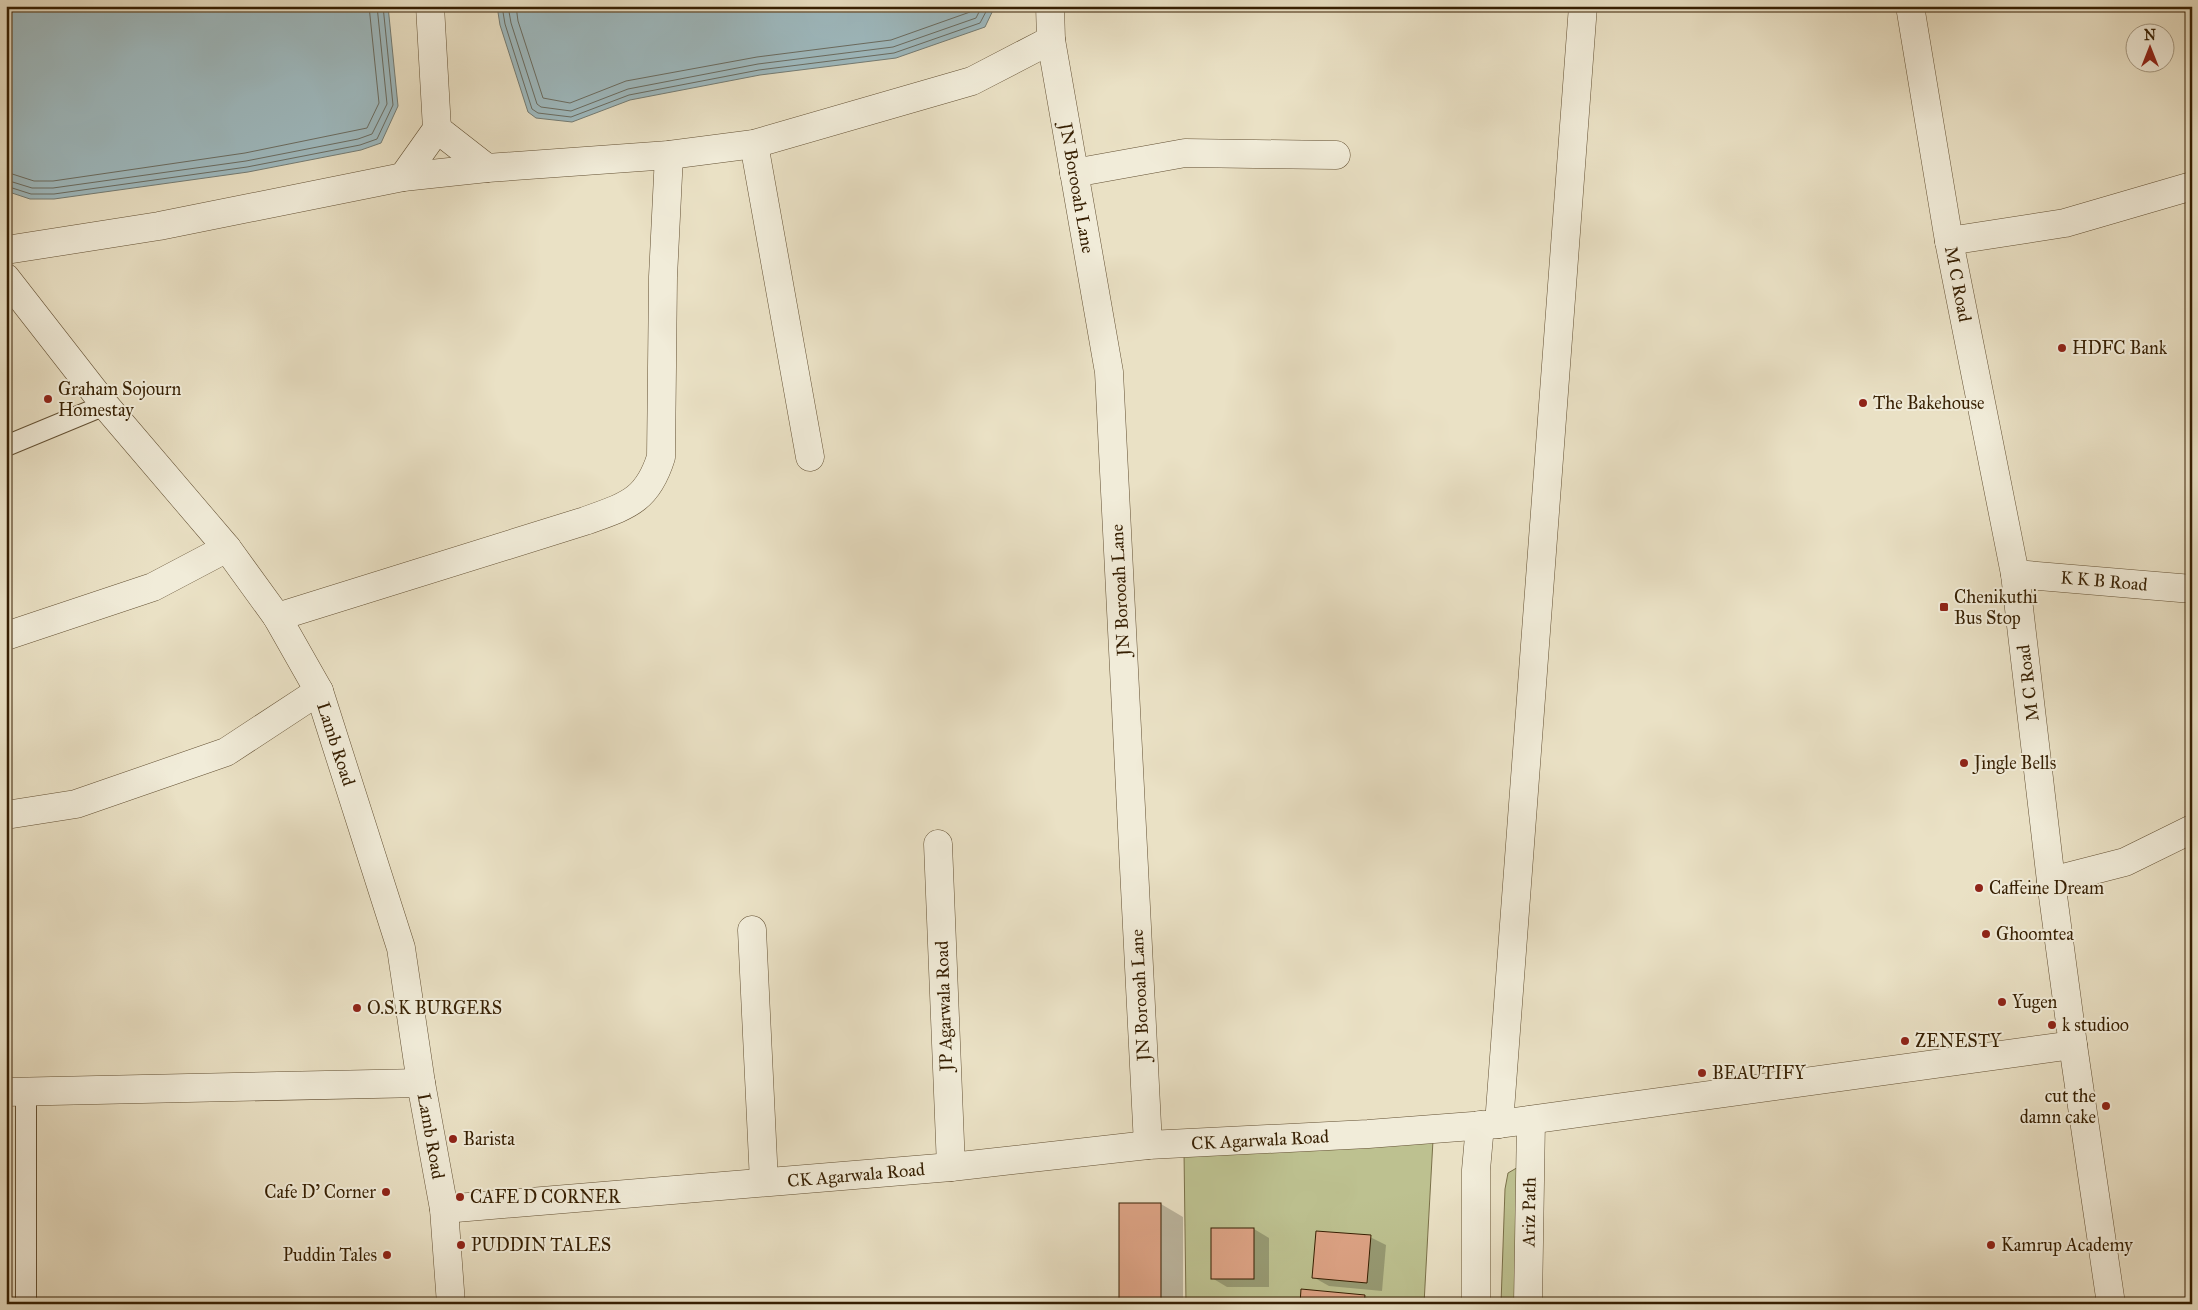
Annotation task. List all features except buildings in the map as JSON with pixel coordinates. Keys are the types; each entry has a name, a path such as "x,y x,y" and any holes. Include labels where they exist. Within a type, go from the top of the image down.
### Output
{"street":[{"path":"403,177 437,130 430,6"},
{"name":"JN Borooah Lane","path":"1050,6 1051,40 1109,372 1148,1145"},
{"path":"1476,1304 1476,1170 1490,1125 1583,6"},
{"name":"M C Road","path":"1910,6 1949,241 2015,574 2072,1045 2111,1304"},
{"path":"6,250 159,226 403,177 487,168 668,155 754,144 972,81 1051,40"},
{"path":"437,130 487,168"},
{"path":"754,144 810,457"},
{"path":"1074,172 1185,153 1336,155"},
{"path":"278,617 585,521 618,509 642,495 655,477 662,457 663,277 668,155"},
{"path":"1949,241 2066,223 2192,186"},
{"name":"Lamb Road","path":"6,278 105,405 227,548 278,617 319,691 401,948 444,1209 451,1304"},
{"path":"6,636 153,587 227,548"},
{"name":"K K B Road","path":"2015,574 2192,589"},
{"path":"6,815 76,804 226,752 319,691"},
{"path":"2051,881 2125,862 2192,829"},
{"name":"JP Agarwala Road","path":"938,844 951,1167"},
{"path":"752,930 764,1182"},
{"name":"CK Agarwala Road","path":"444,1209 951,1167 1148,1145 1368,1134 1490,1125 2072,1045"},
{"path":"16,1092 422,1083"},
{"name":"Ariz Path","path":"1528,1304 1531,1120"}],"lane":[{"path":"6,446 105,405"},
{"path":"16,1092 26,1304"}],"green space":[{"path":"1433,1140 1424,1304 1186,1304 1184,1152"},
{"path":"1520,1166 1518,1304 1501,1304 1505,1189 1508,1173"}],"water":[{"path":"6,6 388,6 398,106 381,143 361,150 248,172 54,199 30,199 6,191"},
{"path":"497,6 995,6 985,27 896,58 760,75 630,100 572,122 536,118 528,112 500,25"}],"place":[{"name":"HDFC Bank","path":"2062,348"},
{"name":"Graham Sojourn Homestay","path":"48,399"},
{"name":"The Bakehouse","path":"1863,403"},
{"name":"Chenikuthi Bus Stop","path":"1944,607"},
{"name":"Jingle Bells","path":"1964,763"},
{"name":"Caffeine Dream","path":"1979,888"},
{"name":"Ghoomtea","path":"1986,934"},
{"name":"Yugen","path":"2002,1002"},
{"name":"O.S.K BURGERS","path":"357,1008"},
{"name":"k studioo","path":"2052,1025"},
{"name":"ZENESTY","path":"1905,1041"},
{"name":"BEAUTIFY","path":"1702,1073"},
{"name":"cut the damn cake","path":"2106,1106"},
{"name":"Barista","path":"453,1139"},
{"name":"Cafe D' Corner","path":"386,1192"},
{"name":"CAFE D CORNER","path":"460,1197"},
{"name":"PUDDIN TALES","path":"461,1245"},
{"name":"Kamrup Academy","path":"1991,1245"},
{"name":"Puddin Tales","path":"387,1255"}]}
